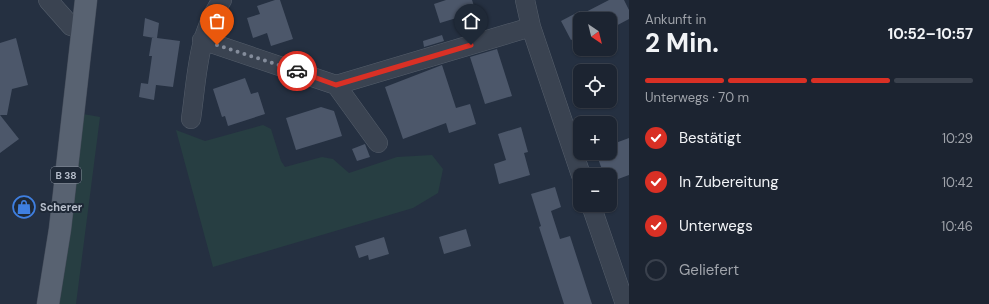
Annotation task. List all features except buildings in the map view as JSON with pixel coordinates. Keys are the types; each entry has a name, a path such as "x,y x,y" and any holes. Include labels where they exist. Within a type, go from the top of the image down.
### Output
{"main road":[{"name":"B 38","path":"48,304 60,230 86,0"}],"street":[{"path":"48,0 71,26 83,30"},
{"path":"191,119 202,40 208,25 222,0"},
{"path":"525,0 531,27 579,168"},
{"path":"202,40 336,85 531,27"},
{"path":"336,85 378,143"},
{"path":"593,212 625,304"}],"green space":[{"path":"83,114 100,117 76,304 58,304"},
{"path":"263,125 271,129 281,161 285,167 322,157 333,159 349,173 397,157 432,155 443,169 438,193 413,208 213,267 176,130 205,141"}],"way so far":[{"path":"217,45 297,71"}],"place":[{"name":"Scherer","path":"24,207"}],"route":[{"path":"297,71 336,85 471,45"}]}
